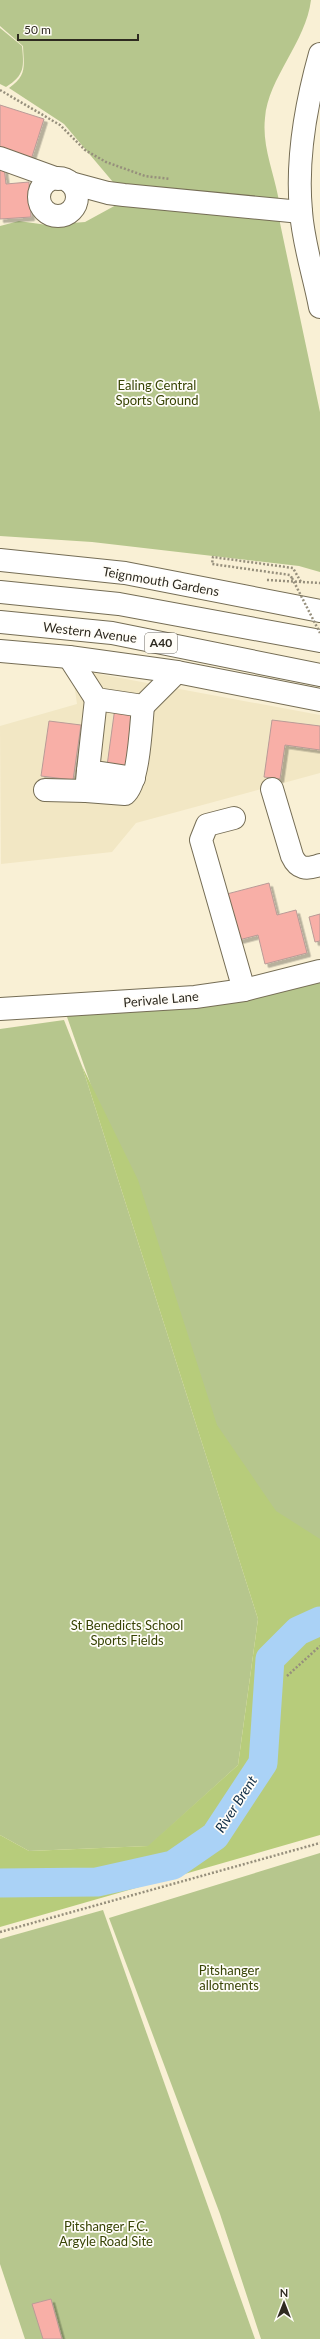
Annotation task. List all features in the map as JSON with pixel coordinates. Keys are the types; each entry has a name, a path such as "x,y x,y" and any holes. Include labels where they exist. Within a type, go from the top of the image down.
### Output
{"main road":[{"path":"320,54 312,82 301,151 301,212 320,306"},
{"path":"0,158 64,181 108,193 301,212"},
{"path":"22,166 33,174 37,180 44,210 49,214 62,216 95,201 124,195"},
{"path":"40,198 44,186 48,181 64,181 77,195 74,208 69,213"},
{"name":"Teignmouth Gardens","path":"0,560 125,573 320,611"},
{"name":"A40","path":"0,592 119,604 320,641"},
{"name":"Western Avenue","path":"0,622 112,633 320,675"},
{"name":"A40","path":"0,651 69,657 177,672 320,700"},
{"path":"69,657 96,699 87,781"},
{"path":"45,790 87,781 134,778 143,706 177,672"},
{"path":"96,699 143,706"},
{"path":"272,788 296,865 304,869 320,865"},
{"path":"234,818 206,825 201,840 244,990"},
{"name":"Perivale Lane","path":"0,1009 196,996 244,990 320,971"}],"path":[{"path":"0,90 60,125 85,150 106,162 146,176 177,180"},
{"path":"301,582 293,568 212,558 212,564 290,575 320,633"},
{"path":"262,580 320,583"},
{"path":"287,1676 320,1646"},
{"path":"0,1932 320,1843"}],"shaded area":[{"path":"72,669 320,715 320,773 136,823 112,852 1,864 0,726 77,704"}],"green space":[{"name":"Ealing Central Sports Ground","path":"0,0 311,0 308,15 302,31 273,89 268,103 264,128 266,148 279,199 280,223 320,412 320,572 299,566 92,542 0,536 0,226 19,221 47,225 85,222 118,204 118,188 64,124 9,88 22,75 24,65 23,46 0,26"},
{"path":"0,28 22,46 22,70 17,78 6,87 0,84"},
{"path":"320,982 320,1599 255,1553 66,1014"},
{"name":"St Benedicts School Sports Fields","path":"64,1020 82,1066 258,1619 238,1765 149,1846 29,1851 0,1835 0,1029"},
{"path":"82,1066 138,1180 217,1425 276,1511 320,1539 320,1835 0,1927 0,1835 29,1851 148,1846 238,1765 258,1619"},
{"name":"Pitshanger allotments","path":"320,1853 320,2339 261,2339 220,2214 109,1918"},
{"name":"Pitshanger F.C. Argyle Road Site","path":"103,1910 255,2339 25,2339 0,2264 0,1939"}],"building":[{"path":"0,105 44,119 30,163 0,153"},
{"path":"4,167 6,184 29,182 31,217 0,219 0,168"},
{"path":"116,700 137,702 125,791 104,788"},
{"path":"272,720 320,726 320,750 285,745 280,779 264,777"},
{"path":"49,721 81,725 73,780 41,776"},
{"path":"269,883 277,915 296,910 307,953 265,964 258,935 235,941 223,895"},
{"path":"320,914 320,941 315,942 309,917"},
{"path":"51,2299 62,2339 43,2339 32,2304"}],"waterway":[{"name":"River Brent","path":"0,1883 97,1882 173,1865 215,1836 263,1763 270,1659 298,1631 320,1621"}]}
